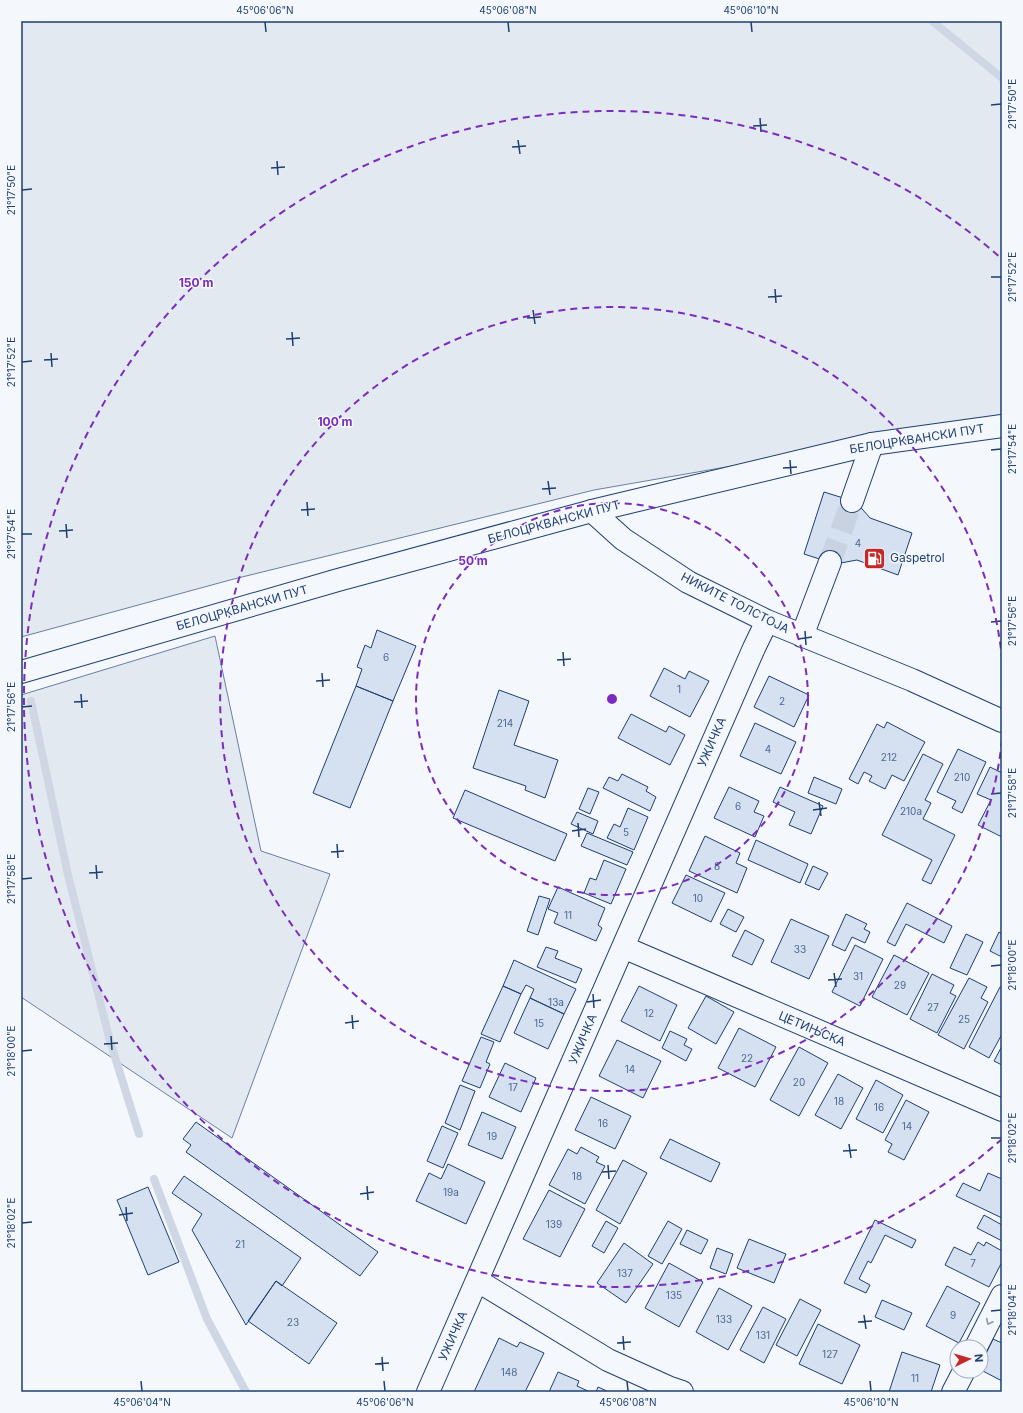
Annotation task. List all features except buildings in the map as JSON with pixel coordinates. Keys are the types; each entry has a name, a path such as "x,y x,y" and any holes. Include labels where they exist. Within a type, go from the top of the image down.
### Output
{"street":[{"name":"БЕЛОЦРКВАНСКИ ПУТ","path":"21,672 338,580 592,511 872,444 1002,426"},
{"path":"852,501 872,444"},
{"name":"НИКИТЕ ТОЛСТОЈА","path":"592,511 623,539 688,582 767,621 912,680 1002,721"},
{"path":"802,636 830,562"},
{"name":"УЖИЧКА","path":"428,1392 767,621"},
{"name":"ЦЕТИЊСКА","path":"623,947 1002,1110"},
{"path":"478,1281 608,1360 682,1392"},
{"path":"980,1339 1002,1296"},
{"path":"953,1392 960,1379"}],"shaded area":[{"path":"21,21 1002,21 1002,419 594,490 230,580 21,637"},
{"path":"215,636 261,851 330,874 232,1138 21,997 21,695"}],"waterway":[{"path":"932,21 1002,78"},
{"path":"31,701 68,875 110,1041 139,1134"},
{"path":"154,1179 207,1319 246,1392"}],"tunnel":[{"path":"830,562 852,501"}],"place":[{"name":"Gaspetrol","path":"874,558"}]}
